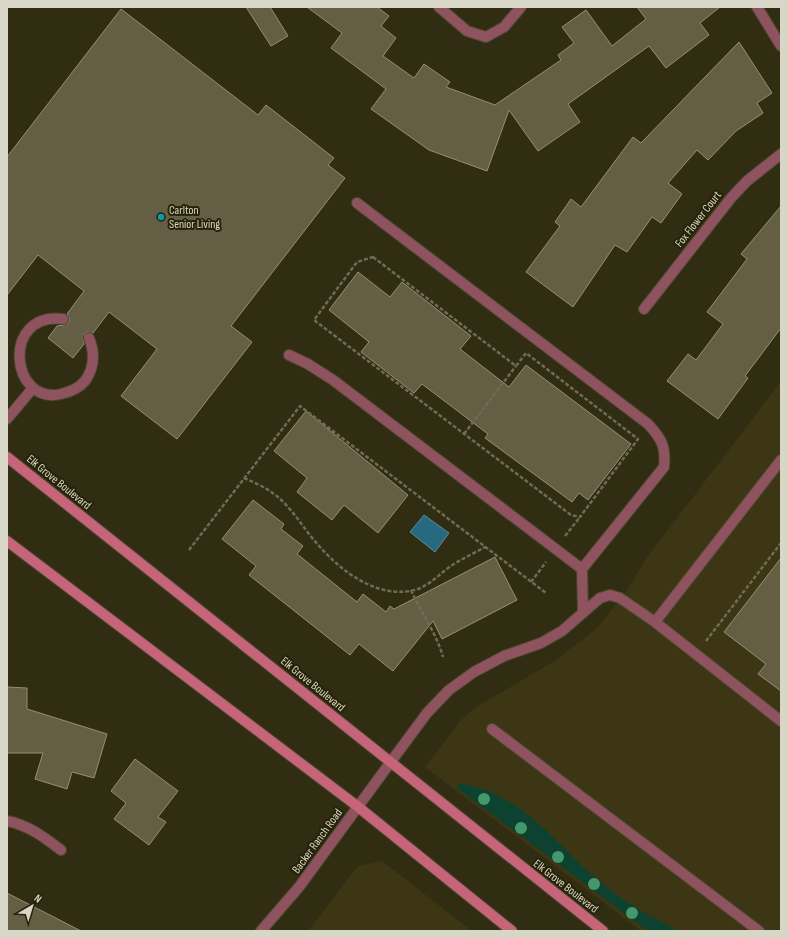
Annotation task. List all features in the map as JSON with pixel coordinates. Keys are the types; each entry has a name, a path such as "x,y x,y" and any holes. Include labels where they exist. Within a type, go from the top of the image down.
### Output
{"main road":[{"name":"Elk Grove Boulevard","path":"7,457 603,931"},
{"path":"7,541 357,806 512,931"}],"street":[{"path":"439,7 467,31 486,37 504,27 521,7"},
{"path":"757,7 781,46"},
{"name":"Fox Flower Court","path":"644,309 731,198 747,181 781,154"},
{"path":"357,203 648,424 661,437 665,455 664,467 582,569 583,613"},
{"path":"63,319 44,320 33,325 24,334 19,344 17,356 19,368 24,379 33,388 45,393 58,395 71,392 82,384 90,374 94,361 93,348 89,338"},
{"path":"289,355 308,364 333,380 582,569"},
{"path":"7,419 33,388"},
{"path":"654,622 781,460"},
{"name":"Backer Ranch Road","path":"261,931 299,887 357,806 427,713 449,690 474,672 504,656 540,643 562,631 600,598 610,595 620,598 654,622 781,721"},
{"path":"492,729 759,931"},
{"path":"7,821 28,828 45,837 60,850"}],"path":[{"path":"464,434 526,354 638,439 580,517 571,515 464,434 314,320 358,262 373,257 516,366"},
{"path":"189,550 300,406 546,593"},
{"path":"244,478 262,486 278,497 293,512 319,547 354,576 368,585 386,591 418,589 433,581 449,568 485,547"},
{"path":"712,645 706,641 781,543"},
{"path":"410,590 419,609 439,641 443,657"}],"shaded area":[{"path":"781,381 781,931 641,931 425,767 461,720 475,708 556,660 596,629 623,596 646,559"},
{"path":"382,861 472,931 308,931 358,866"}],"green space":[{"path":"460,783 489,791 518,807 548,832 589,873 615,894 648,915 679,931 648,931 456,787"}],"water":[{"path":"424,515 449,533 435,552 410,532"}],"building":[{"path":"246,7 270,7 288,36 271,46"},
{"path":"307,7 377,7 389,16 381,26 396,38 383,56 414,78 424,64 450,82 446,87 495,105 561,60 558,55 574,43 562,27 586,10 612,46 646,19 637,7 720,7 700,23 709,35 666,68 649,46 568,104 580,122 538,151 509,110 487,171 429,150 371,109 386,89 331,48 342,33"},
{"name":"Carlton Senior Living","path":"121,9 258,115 266,105 334,158 328,165 345,178 231,326 252,342 177,439 121,396 157,349 109,312 93,333 87,332 84,334 84,344 73,358 48,338 57,326 64,325 69,322 67,314 84,291 38,255 7,295 7,157"},
{"path":"739,42 772,93 757,103 763,113 736,131 708,160 697,150 668,183 682,194 661,223 652,217 627,252 615,245 573,307 526,272 560,226 555,222 571,199 581,207 633,137 641,143"},
{"path":"781,206 781,328 745,376 748,378 718,419 667,381 688,354 696,360 723,324 707,312 747,259 741,254"},
{"path":"358,272 390,297 402,282 471,336 460,349 509,387 526,365 631,444 588,500 579,493 572,502 485,438 488,434 422,384 414,393 361,352 369,342 329,310"},
{"path":"306,411 408,495 378,533 344,505 332,520 297,492 307,478 274,451"},
{"path":"253,500 284,524 281,529 303,546 297,554 357,602 363,594 386,612 390,606 394,609 495,557 517,600 442,639 433,621 393,671 359,644 350,655 249,575 256,566 222,539"},
{"path":"781,558 781,691 758,674 766,664 724,632"},
{"path":"7,687 27,688 27,709 107,734 94,778 72,772 67,789 35,779 43,753 7,753"},
{"path":"135,759 178,791 158,817 166,822 149,845 114,819 126,803 111,791"},
{"path":"7,893 81,931 7,931"}],"place":[{"name":"Carlton Senior Living","path":"161,217"}]}
